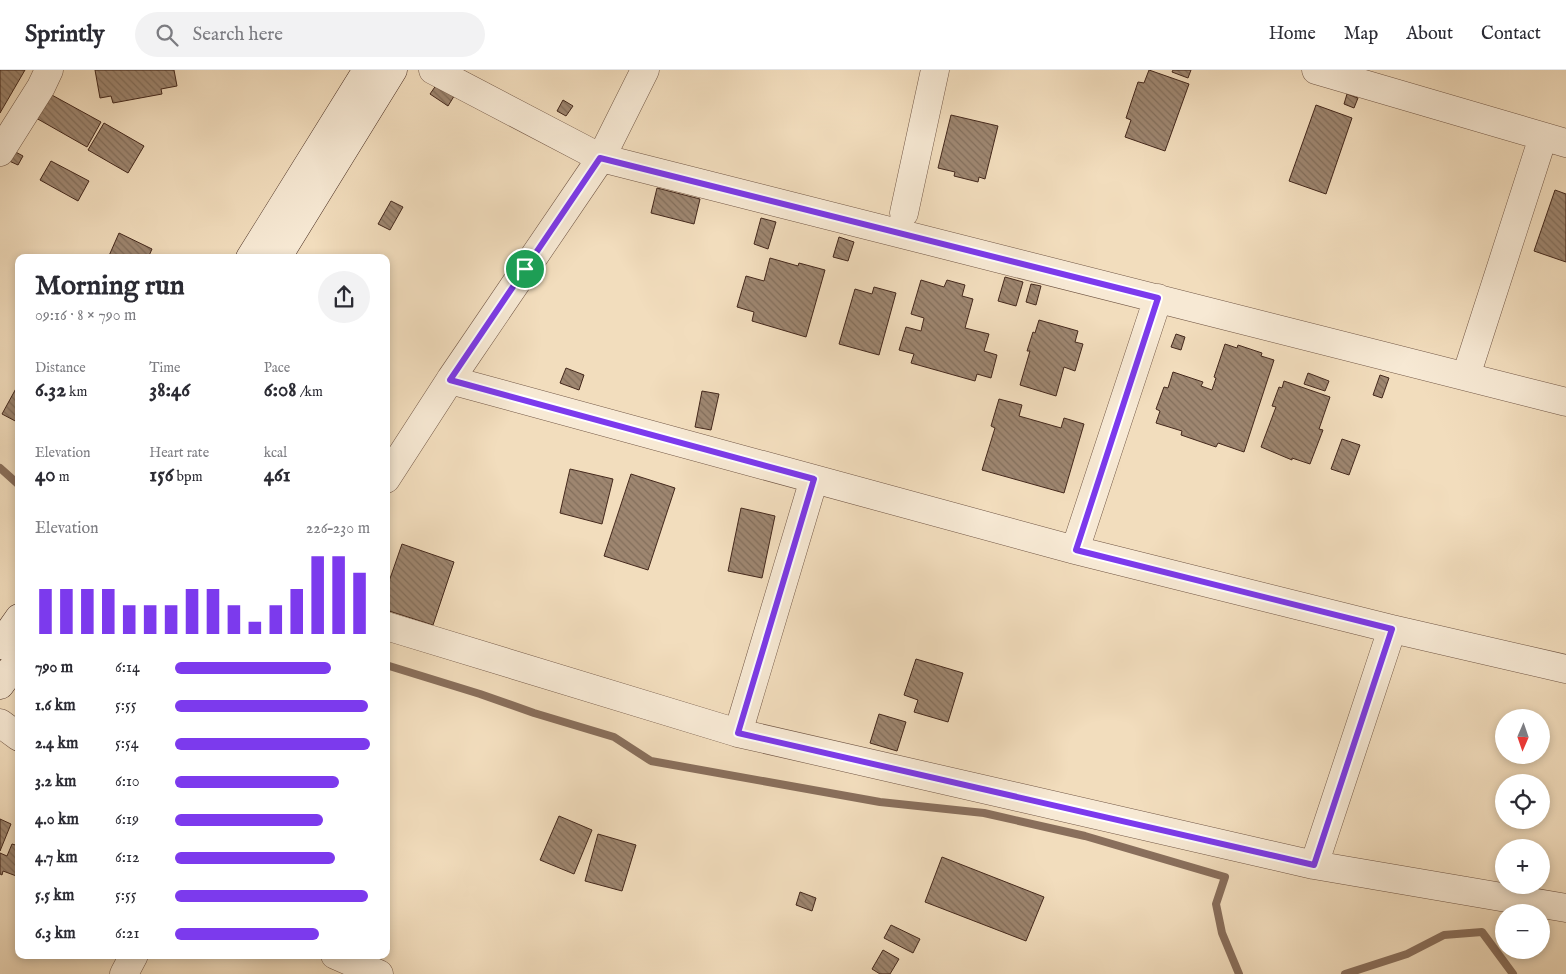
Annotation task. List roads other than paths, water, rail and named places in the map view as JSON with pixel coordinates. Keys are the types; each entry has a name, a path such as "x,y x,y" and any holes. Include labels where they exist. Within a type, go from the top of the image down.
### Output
{"street":[{"path":"0,152 41,87 49,70"},
{"path":"252,254 367,70"},
{"path":"279,254 393,70"},
{"path":"433,70 600,158 1566,402"},
{"path":"390,473 450,380 600,158 645,70"},
{"path":"904,213 935,70"},
{"path":"1316,70 1555,140 1466,376"},
{"path":"1076,550 1158,298"},
{"path":"450,380 1076,550 1392,629 1566,668"},
{"path":"738,733 814,479"},
{"path":"0,645 15,624"},
{"path":"390,627 738,733 1314,865 1566,908"},
{"path":"1314,865 1392,629"},
{"path":"0,685 15,664"},
{"path":"0,723 15,734"},
{"path":"124,974 132,959"},
{"path":"344,959 379,974"}],"waterway":[{"path":"0,468 15,481"},
{"path":"390,666 614,737 651,761 880,802 984,813 1085,836 1225,877 1216,904 1222,933 1239,974"},
{"path":"1345,974 1407,954 1444,935 1482,932 1513,974"}]}
